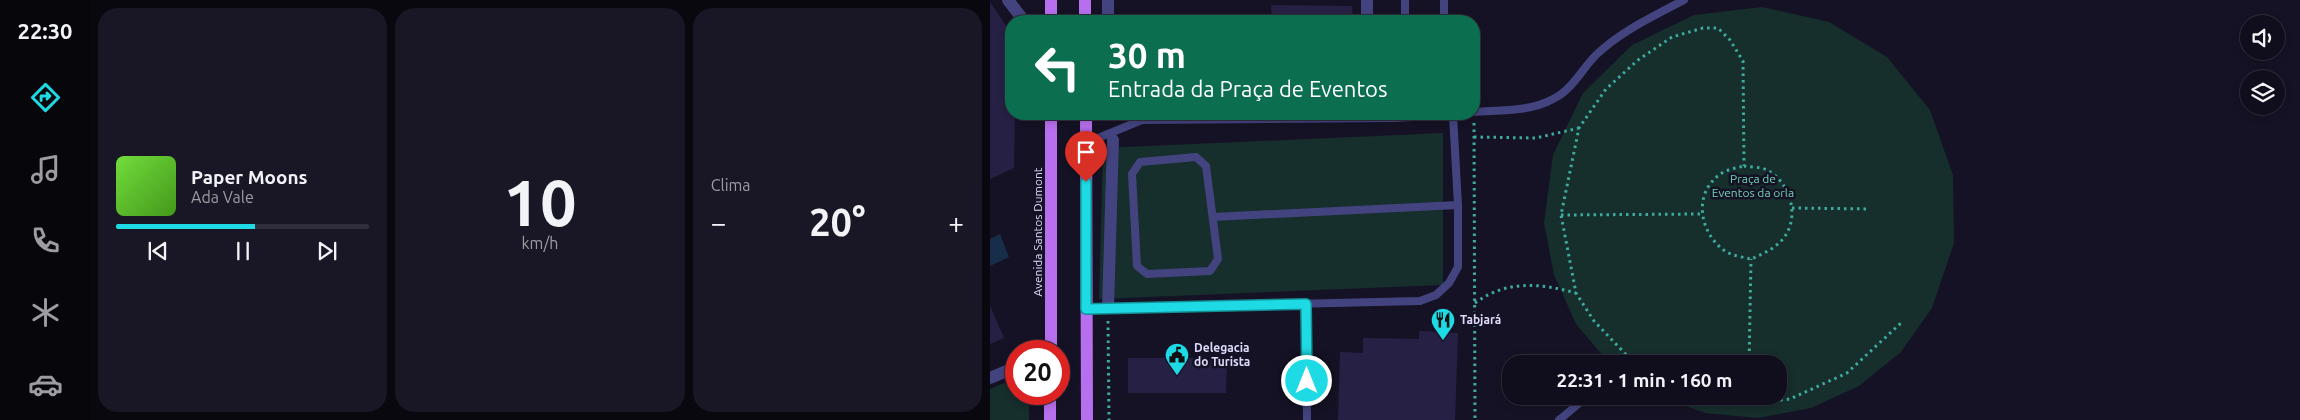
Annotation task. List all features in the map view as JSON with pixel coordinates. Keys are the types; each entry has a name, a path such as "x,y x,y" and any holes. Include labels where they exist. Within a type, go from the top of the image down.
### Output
{"main road":[{"path":"1051,0 1051,15"},
{"path":"1085,0 1085,15"},
{"name":"Avenida Santos Dumont","path":"1051,120 1051,340"},
{"path":"1086,120 1087,420"},
{"path":"1050,405 1050,420"}],"street":[{"path":"1008,0 1019,15"},
{"path":"1108,0 1108,15"},
{"path":"1367,0 1367,15"},
{"path":"1108,308 1113,140"},
{"path":"990,378 1005,371"}],"lane":[{"path":"1405,0 1405,15"},
{"path":"1444,0 1444,15"},
{"path":"1480,111 1534,106 1554,99 1567,89 1596,55 1626,32 1684,0"},
{"path":"1086,143 1142,120"},
{"path":"1086,309 1420,301 1436,295 1450,283 1458,267 1458,205 1453,120"},
{"path":"1196,157 1206,166 1213,217 1218,259 1210,271 1147,274 1137,266 1132,174 1140,162 1196,157"},
{"path":"1213,217 1458,205"},
{"path":"1306,304 1307,420"},
{"path":"1559,420 1577,405"}],"path":[{"path":"1626,355 1594,321 1576,293 1561,215 1579,128 1606,89 1638,60 1672,37 1703,28 1718,28 1730,40 1743,61 1744,166"},
{"path":"1474,120 1475,420"},
{"path":"1474,137 1536,138 1579,128"},
{"path":"1744,166 1767,170 1785,186 1792,208 1788,231 1772,249 1751,259 1726,252 1709,237 1701,214 1706,191 1711,185 1722,173 1744,166"},
{"path":"1792,208 1870,209"},
{"path":"1561,215 1701,214"},
{"path":"1749,355 1751,259"},
{"path":"1475,303 1489,292 1511,286 1548,286 1576,293"},
{"path":"1108,308 1109,420"},
{"path":"1787,399 1847,373 1902,322"}],"green space":[{"name":"Praça de Eventos da orla","path":"1762,7 1829,22 1887,57 1930,110 1953,175 1954,243 1932,308 1901,352 1859,386 1811,408 1758,418 1705,413 1683,405 1787,405 1787,355 1602,355 1576,324 1554,275 1544,223 1553,155 1583,93 1632,45 1694,15"},
{"path":"1443,133 1443,285 1099,299 1103,148"},
{"path":"1005,383 1005,405 1029,405 1029,420 990,420 990,389"}],"water":[{"path":"1000,234 1009,257 990,266 990,239"}],"building":[{"path":"990,2 1005,24 1005,120 1015,120 1014,168 990,179"},
{"path":"1271,5 1352,6 1353,15 1272,15"},
{"path":"990,306 1004,338 990,344"},
{"path":"1419,331 1458,333 1455,420 1338,420 1340,352 1363,353 1363,338 1419,339"},
{"name":"Delegacia do Turista","path":"1128,358 1227,358 1226,393 1128,393"}],"place":[{"name":"Tabjará","path":"1443,341"},
{"name":"Delegacia do Turista","path":"1177,376"}],"route":[{"path":"1086,182 1086,309 1306,304 1307,381"}]}
